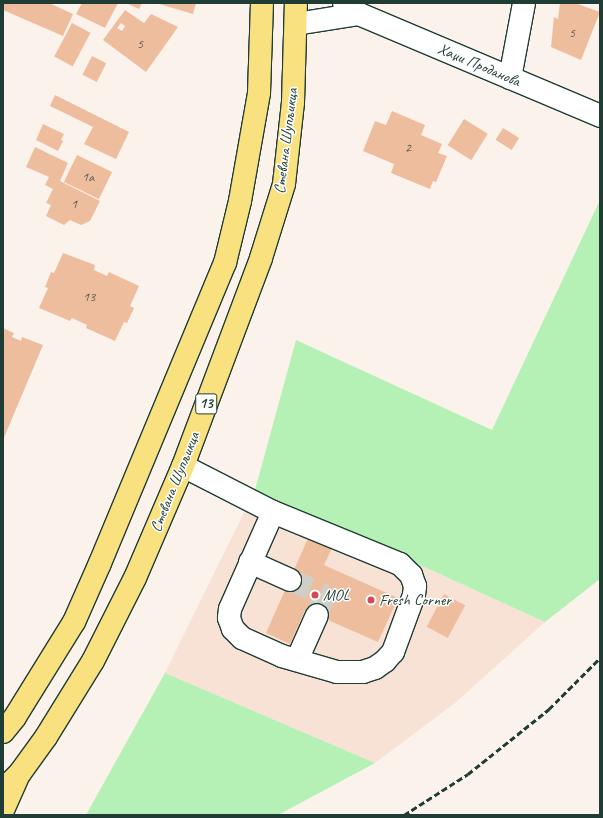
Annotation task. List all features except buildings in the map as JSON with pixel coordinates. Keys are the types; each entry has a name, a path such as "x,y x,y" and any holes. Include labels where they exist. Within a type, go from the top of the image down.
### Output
{"main road":[{"name":"Стевана Шупљикца","path":"3,732 15,717 74,622 225,263 240,201 259,93 262,3"},
{"name":"Стевана Шупљикца","path":"3,790 20,773 46,737 93,661 134,578 183,466 261,258 284,184 293,102 296,13"},
{"path":"3,810 20,773"}],"street":[{"path":"510,78 524,3"},
{"path":"296,13 351,8"},
{"name":"Хаџи Проданова","path":"351,8 600,116"},
{"path":"183,466 273,512 400,564 411,575 415,586 414,595 393,652 385,661 375,668 363,672 337,672 282,656 242,638 233,629 230,618 230,609 273,512"},
{"path":"250,562 290,580"},
{"path":"297,660 317,615"}],"shaded area":[{"path":"255,490 545,622 455,703 375,763 165,673"}],"green space":[{"path":"600,200 600,579 545,622 255,490 296,340 492,430"},
{"path":"165,673 375,763 278,815 86,815"}],"tunnel":[{"path":"290,580 325,595 317,615"}],"railway":[{"path":"404,815 468,774 549,709 600,658"}],"place":[{"name":"MOL","path":"315,595"},
{"name":"Fresh Corner","path":"371,600"}]}
